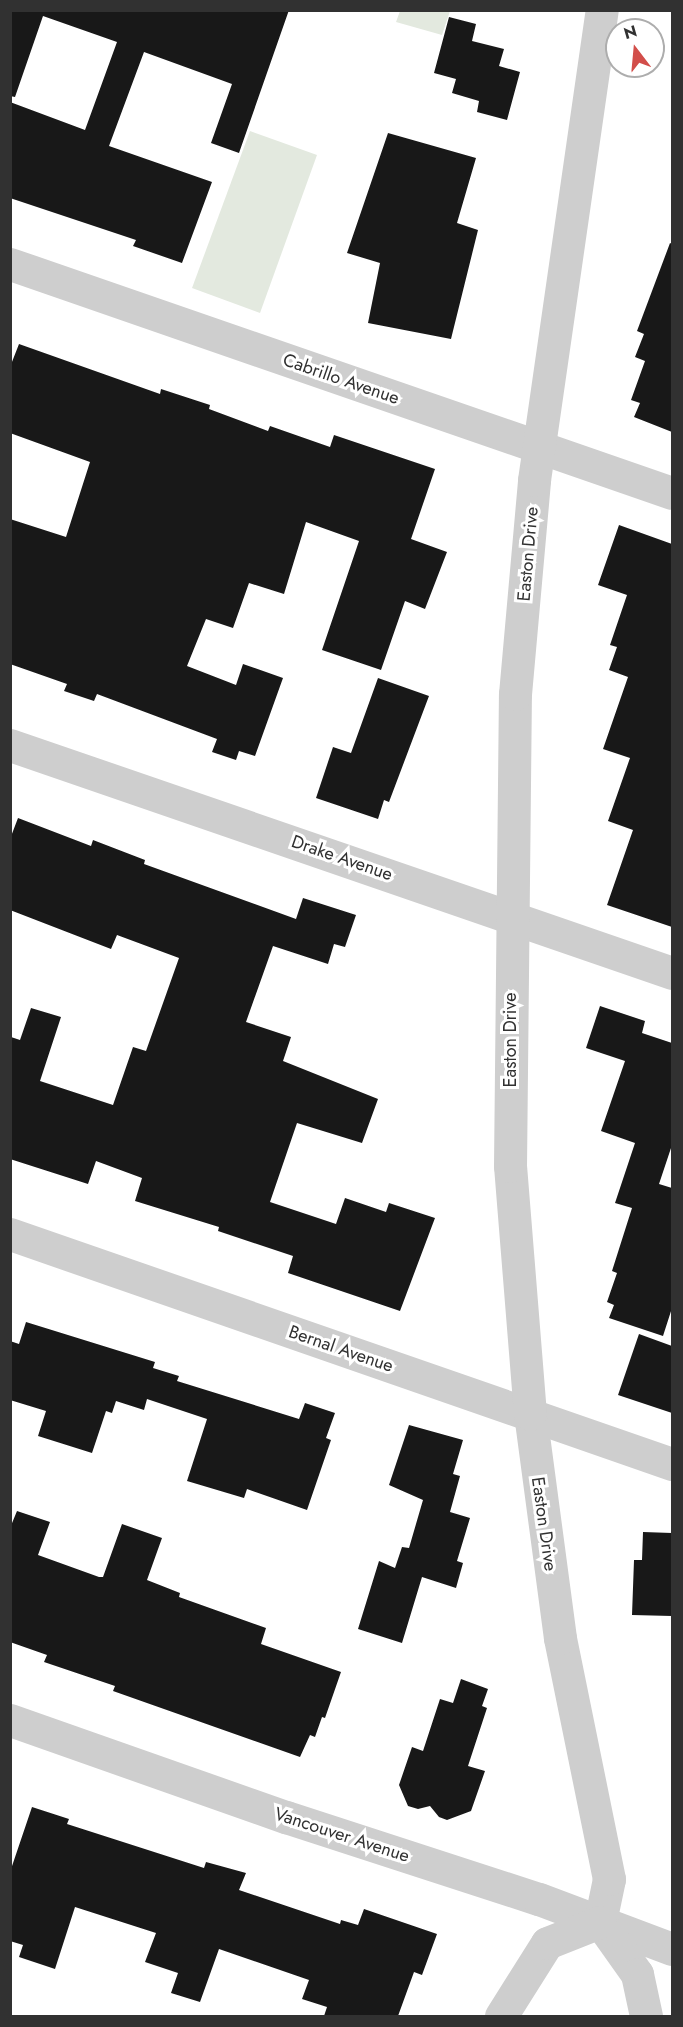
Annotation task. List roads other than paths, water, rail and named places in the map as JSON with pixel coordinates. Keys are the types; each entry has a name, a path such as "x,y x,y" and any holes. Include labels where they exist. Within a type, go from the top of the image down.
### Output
{"street":[{"name":"Easton Drive","path":"600,1922 609,1879 560,1638 530,1414 510,1166 510,916 515,694 539,448 602,10"},
{"name":"Cabrillo Avenue","path":"10,264 672,494"},
{"name":"Drake Avenue","path":"10,745 672,973"},
{"name":"Bernal Avenue","path":"10,1234 672,1464"},
{"name":"Vancouver Avenue","path":"10,1720 600,1922 672,1949"},
{"path":"501,2016 547,1943 600,1922 637,1974 646,2016"}]}
